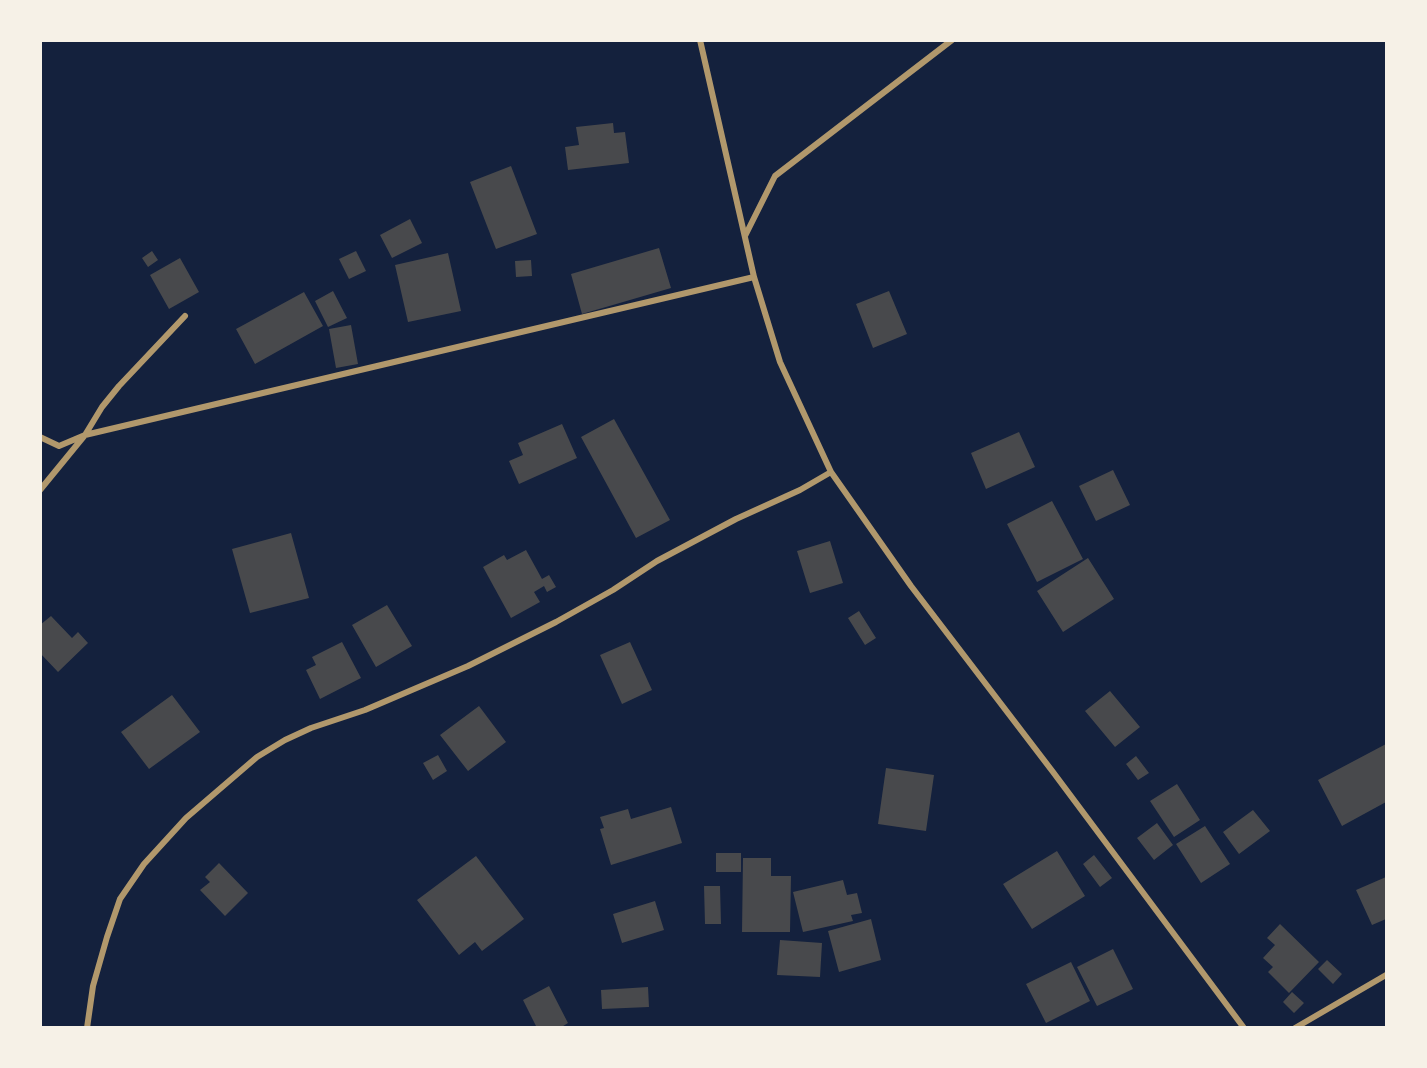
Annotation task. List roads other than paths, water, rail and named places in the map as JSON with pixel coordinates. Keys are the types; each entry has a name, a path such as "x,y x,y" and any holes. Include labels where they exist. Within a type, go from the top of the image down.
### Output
{"street":[{"path":"700,40 754,277 780,362 831,472 911,586 1244,1028"},
{"path":"745,237 775,176 952,40"},
{"path":"40,437 59,446 85,435 754,277"},
{"path":"40,490 85,435 102,406 185,316"},
{"path":"87,1028 93,986 120,899 144,864 186,818 257,757 311,728 365,710 468,666 556,622 613,590 657,561 736,519 800,490 831,472"},
{"path":"1295,1028 1386,975"}]}
